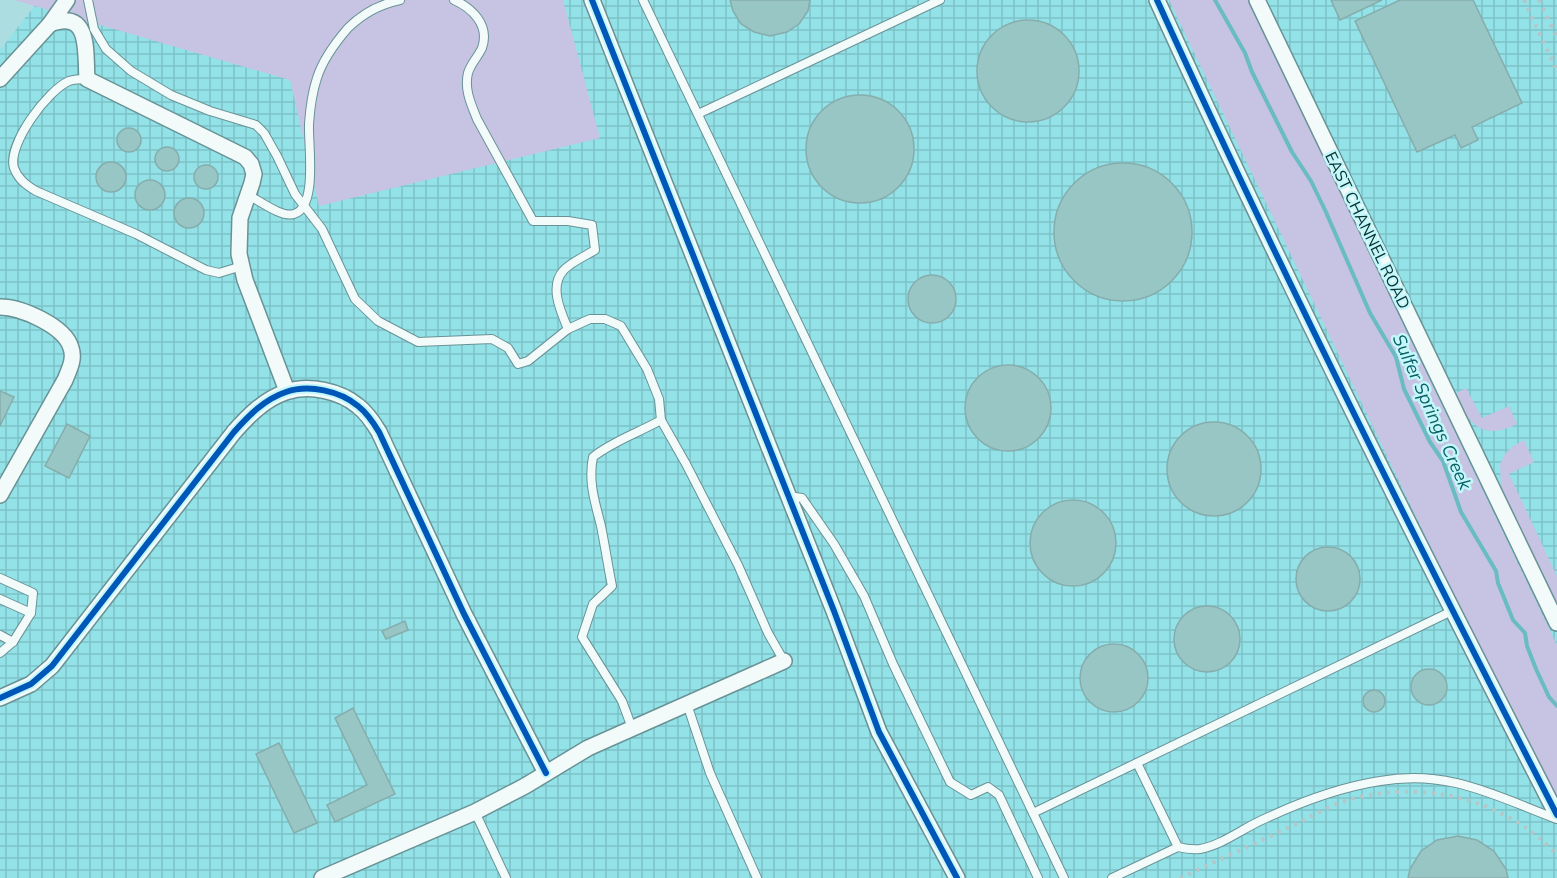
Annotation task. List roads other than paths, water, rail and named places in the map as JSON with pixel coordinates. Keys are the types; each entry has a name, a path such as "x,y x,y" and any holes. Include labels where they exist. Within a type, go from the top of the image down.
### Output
{"street":[{"path":"0,79 50,24 67,0"},
{"path":"592,0 789,496 879,732 957,878"},
{"path":"1157,0 1220,139 1452,611 1557,817"},
{"name":"EAST CHANNEL ROAD","path":"1257,0 1557,623"},
{"path":"50,24 62,20 72,21 79,26 83,34 87,79 245,158 251,164 254,174 240,218 239,254 245,280 287,391"},
{"path":"0,307 23,311 48,324 64,335 72,348 72,363 65,380 0,495"},
{"path":"0,698 31,684 52,666 234,432 253,412 287,391 324,390 341,395 358,406 369,417 397,468 464,614 546,773"},
{"path":"321,878 475,812 588,748 784,661"}],"lane":[{"path":"88,0 94,29 100,39 106,48 131,71 171,95 210,111 256,125 264,134 295,194 322,229 355,299 378,321 418,342 492,339 508,348 518,364 528,361 568,329 590,319 605,319 621,326 647,369 659,399 660,420 686,464 738,565 768,633 784,661"},
{"path":"248,195 281,214 296,214 304,207 309,181 311,101 326,57 338,39 356,21 375,9 400,0"},
{"path":"454,0 473,11 483,29 483,45 468,72 467,92 477,119 533,221 568,221 592,225 595,250 563,271 557,287 556,299 568,329"},
{"path":"642,0 1064,878"},
{"path":"698,114 940,0"},
{"path":"87,79 68,81 59,88 27,125 15,149 14,166 18,176 36,191 136,234 206,270 219,273 242,266"},
{"path":"632,728 622,701 582,637 593,604 612,586 592,492 590,471 593,457 607,447 660,420"},
{"path":"789,496 802,498 834,544 854,579 950,782 971,795 988,788 999,795 1038,878"},
{"path":"0,578 33,594 31,613 14,642 0,653"},
{"path":"0,599 31,613"},
{"path":"1033,813 1452,611"},
{"path":"0,635 14,642"},
{"path":"687,704 710,774 757,878"},
{"path":"1137,763 1178,847"},
{"path":"1112,878 1178,847 1188,850 1207,847 1267,818 1314,800 1380,781 1413,778 1446,780 1481,788 1557,817"},
{"path":"475,812 506,878"}],"waterway":[{"name":"Sulfer Springs Creek","path":"1215,0 1245,53 1252,72 1292,152 1311,181 1370,313 1396,357 1404,389 1430,442 1443,461 1461,512 1496,571 1498,583 1513,620 1525,633 1527,646 1536,669 1549,697 1557,706"}],"railway":[{"path":"1524,0 1557,71"},
{"path":"1539,0 1557,38"},
{"path":"1180,878 1335,805 1352,799 1387,793 1440,794 1491,809 1537,836 1557,855"}]}
